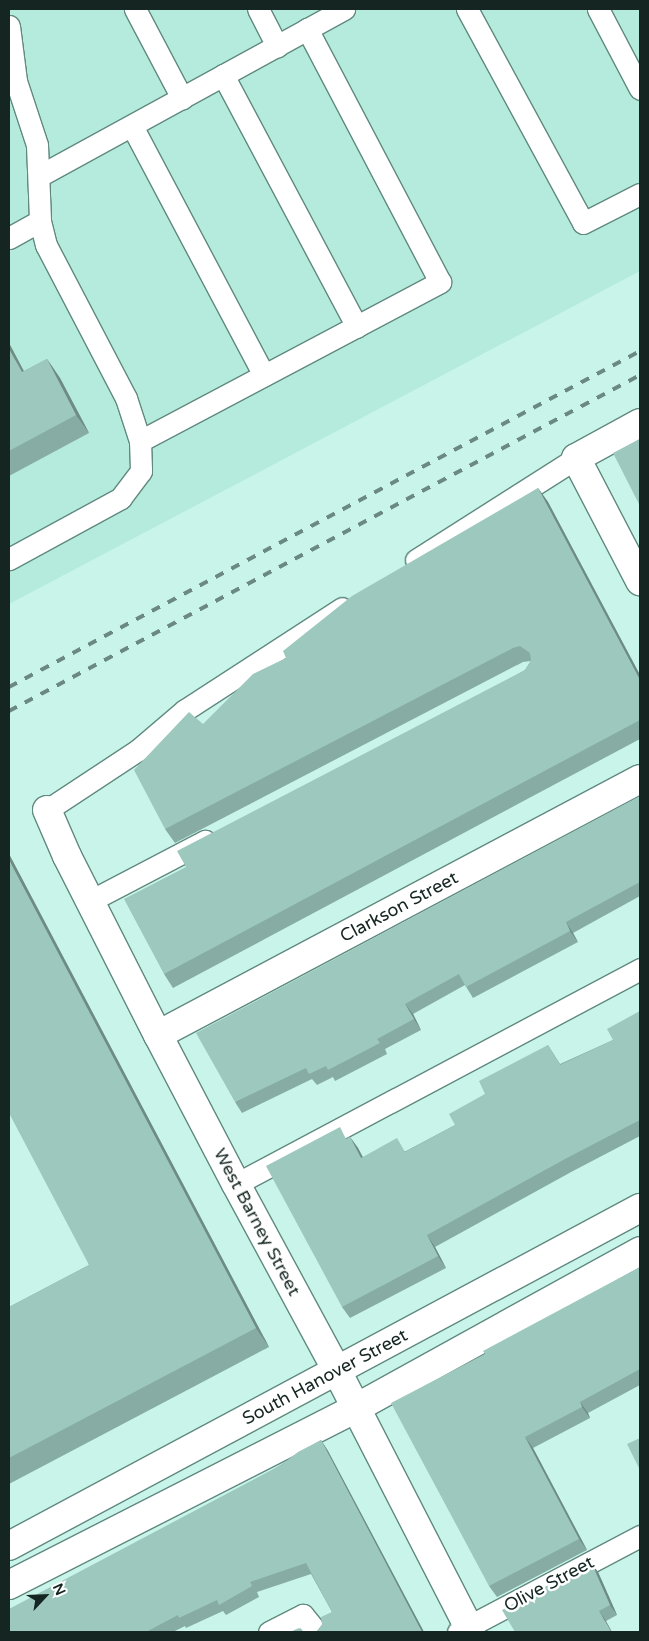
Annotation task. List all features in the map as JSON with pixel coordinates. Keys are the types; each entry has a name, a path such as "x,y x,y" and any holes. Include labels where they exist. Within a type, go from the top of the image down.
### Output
{"street":[{"path":"640,423 576,458 640,581"},
{"name":"Clarkson Street","path":"158,1035 640,779"},
{"name":"West Barney Street","path":"46,810 158,1035 356,1408 466,1630"},
{"name":"South Hanover Street","path":"9,1546 640,1208"},
{"path":"9,1585 356,1408 640,1251"}],"lane":[{"path":"135,9 182,98"},
{"path":"258,9 277,46"},
{"path":"39,176 344,9"},
{"path":"467,9 583,223 640,194"},
{"path":"598,9 635,67 640,89"},
{"path":"9,26 11,80 37,145 40,221 46,245 126,398 140,441 141,471 121,498 9,559"},
{"path":"140,441 440,282 306,30"},
{"path":"224,75 357,326"},
{"path":"132,126 264,376"},
{"path":"9,238 40,221"},
{"path":"397,573 576,458"},
{"path":"46,810 138,750 192,705 356,599"},
{"path":"90,901 221,833"},
{"path":"236,1184 640,969"},
{"name":"Olive Street","path":"466,1630 640,1536"},
{"path":"269,1632 304,1615 317,1632"}],"shaded area":[{"path":"9,9 640,9 640,271 9,604"}],"building":[{"path":"9,349 22,372 47,359 76,415 9,451"},
{"path":"640,439 640,506 613,453"},
{"path":"538,488 640,680 640,720 164,974 124,899 186,867 177,851 525,670 531,660 530,653 520,646 513,648 165,829 134,770 189,712 203,724 253,674 286,658 283,651 352,596"},
{"path":"640,796 640,882 566,922 570,931 466,987 459,974 405,1004 414,1019 377,1039 380,1043 328,1070 326,1066 309,1074 306,1068 235,1102 196,1033"},
{"path":"9,860 256,1328 9,1458 9,1307 89,1265 9,1113"},
{"path":"640,1011 640,1120 427,1235 438,1256 342,1307 266,1166 340,1127 346,1139 350,1137 361,1158 397,1138 405,1152 455,1125 449,1114 485,1094 479,1081 548,1045 560,1065 613,1040 607,1029"},
{"path":"640,1267 640,1369 580,1402 582,1407 525,1437 579,1539 489,1586 391,1403 485,1354 483,1351"},
{"path":"640,1438 640,1470 627,1444"},
{"path":"321,1440 422,1632 313,1632 317,1631 322,1625 321,1617 332,1612 306,1563 250,1582 252,1586 219,1605 217,1600 179,1618 178,1615 146,1632 9,1632 9,1609 281,1465 298,1452"},
{"path":"591,1562 610,1605 599,1611 611,1632 515,1632 502,1610"},
{"path":"299,1628 304,1632 290,1632"}],"railway":[{"path":"9,687 640,351"},
{"path":"9,711 640,375"}]}
